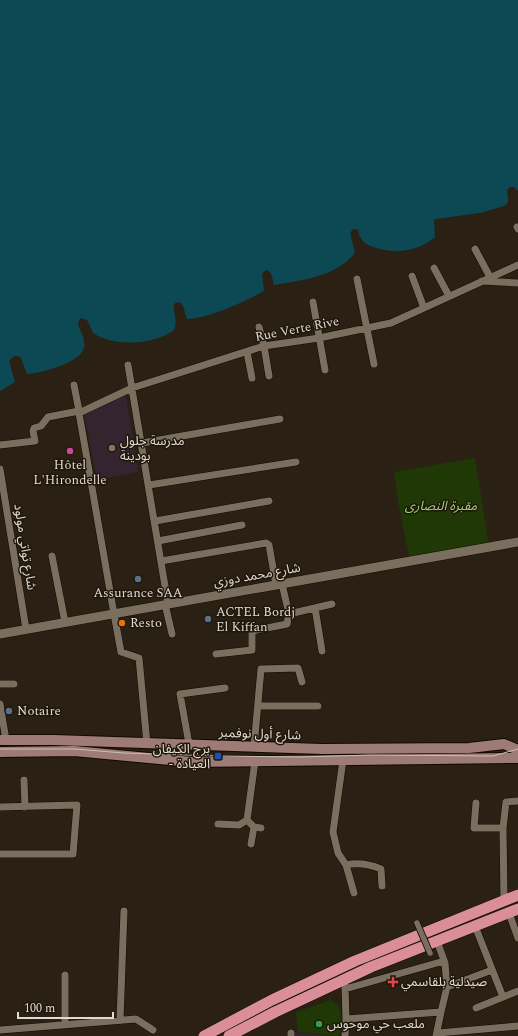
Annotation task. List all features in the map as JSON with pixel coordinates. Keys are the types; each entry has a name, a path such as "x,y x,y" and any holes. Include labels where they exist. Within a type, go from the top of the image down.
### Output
{"highway":[{"path":"204,1036 272,1000 355,961 518,895"},
{"path":"229,1036 275,1012 345,984 437,941 513,911"}],"main road":[{"name":"شارع أول نوفمبر","path":"3,740 54,740 322,749 469,748 504,744 518,750"},
{"name":"شارع أول نوفمبر","path":"0,752 74,751 191,762 518,758"}],"street":[{"path":"475,249 490,277"},
{"name":"Rue Verte Rive","path":"0,446 35,441 33,431 34,428 41,426 48,417 79,412 132,388 264,346 319,338 391,323 480,281 518,265"},
{"path":"434,268 449,296"},
{"path":"412,276 424,308"},
{"path":"357,279 374,364"},
{"path":"480,281 518,283"},
{"path":"313,302 325,370"},
{"path":"259,327 269,376"},
{"path":"247,352 252,378"},
{"path":"128,365 155,521 172,634"},
{"path":"74,385 121,652 139,658 147,744"},
{"path":"142,443 280,419"},
{"path":"149,485 296,462"},
{"name":"شارع تواتي مولود","path":"0,469 26,629"},
{"path":"155,521 269,501"},
{"path":"158,541 242,525"},
{"name":"شارع محمد دوزي","path":"0,634 518,542"},
{"path":"161,561 266,543 269,545 288,614 287,624 252,631 252,650 216,654"},
{"path":"52,556 65,622"},
{"path":"288,614 332,604"},
{"path":"315,608 322,651"},
{"path":"254,747 261,669 298,668 302,682"},
{"path":"0,684 13,684"},
{"path":"189,744 180,694 225,688"},
{"path":"0,704 3,740"},
{"path":"258,706 318,706"},
{"path":"344,760 333,832 338,853 346,865 354,893"},
{"path":"247,820 255,761"},
{"path":"24,780 25,807"},
{"path":"504,900 503,828 506,802 518,801"},
{"path":"476,803 474,828 503,828"},
{"path":"0,807 77,805 73,854 0,854"},
{"path":"218,824 239,825 247,820"},
{"path":"247,820 257,827 251,844"},
{"path":"346,865 355,863 370,864 381,869 382,886"},
{"path":"120,1020 124,911"},
{"path":"513,911 518,938"},
{"path":"417,923 430,953"},
{"path":"475,926 503,997"},
{"path":"437,941 444,961 447,987 440,1012 437,1034 518,1026"},
{"path":"345,1036 345,984 444,961"},
{"path":"447,987 492,970"},
{"path":"65,975 65,1024"},
{"path":"476,1008 518,991"},
{"path":"346,1019 440,1012"},
{"path":"0,1030 136,1019 153,1030"}],"shaded area":[{"name":"مدرسة جلول بودينة","path":"126,395 138,472 97,480 84,415"},
{"path":"295,1032 331,1036 294,1036"}],"green space":[{"name":"مقبرة النصارى","path":"475,458 489,545 409,557 394,472"},
{"name":"ملعب حي موحوس","path":"331,1000 339,1006 341,1016 339,1036 298,1032 296,1012"}],"water":[{"path":"0,0 518,0 518,191 514,187 510,187 507,190 507,204 501,207 480,213 435,219 435,237 429,242 407,250 392,251 370,246 362,240 358,230 353,229 350,233 355,253 338,267 318,276 274,285 270,272 266,270 262,274 264,291 227,309 206,316 187,319 183,306 181,303 177,302 174,304 176,323 174,330 156,339 134,342 112,341 93,333 87,320 81,318 78,324 84,339 84,348 81,353 68,363 41,372 27,374 21,358 19,356 14,356 9,361 15,382 0,391"}],"tram line":[{"path":"0,749 74,749 124,753 301,757 371,755 493,756 518,749"}],"place":[{"name":"مدرسة جلول بودينة","path":"112,448"},
{"name":"Hôtel L'Hirondelle","path":"70,451"},
{"name":"Assurance SAA","path":"138,579"},
{"name":"ACTEL Bordj El Kiffan","path":"208,619"},
{"name":"Resto","path":"122,623"},
{"name":"Notaire","path":"9,711"},
{"name":"برج الكيفان - العيادة","path":"218,756"},
{"name":"صيدلية بلقاسمي","path":"393,982"},
{"name":"ملعب حي موحوس","path":"319,1024"}]}
